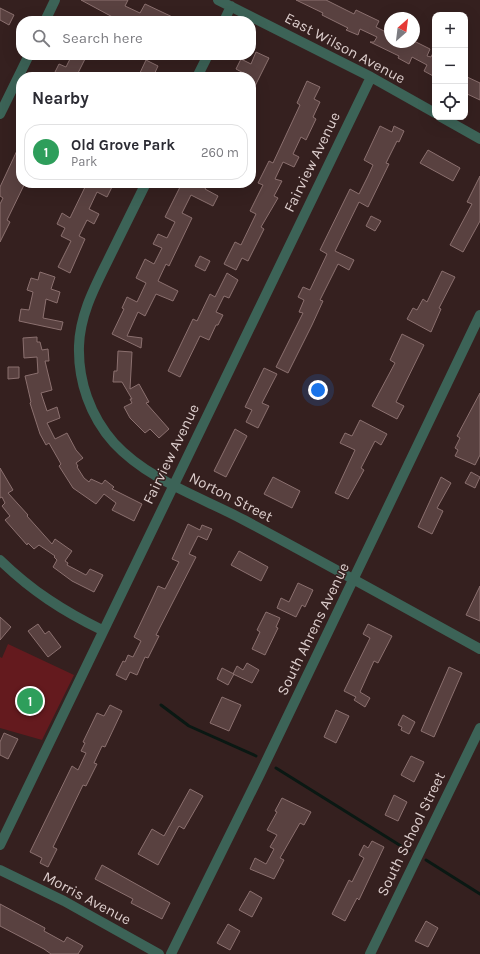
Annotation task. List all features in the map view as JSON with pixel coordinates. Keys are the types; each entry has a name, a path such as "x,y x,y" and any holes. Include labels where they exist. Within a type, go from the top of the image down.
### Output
{"street":[{"path":"47,16 55,0"},
{"name":"East Wilson Avenue","path":"218,0 251,16"},
{"path":"226,16 231,6"},
{"name":"East Wilson Avenue","path":"256,19 371,77 432,112"},
{"path":"21,72 27,60"},
{"path":"200,72 206,60"},
{"name":"Fairview Avenue","path":"0,845 102,630 371,77"},
{"path":"0,114 16,81"},
{"path":"446,120 480,139"},
{"name":"Norton Street","path":"144,188 92,294 81,327 79,360 84,391 98,422 115,444 148,472 242,519 480,649"},
{"name":"South Ahrens Avenue","path":"171,954 480,315"},
{"path":"0,560 38,594 59,608 102,630"},
{"name":"South School Street","path":"370,954 480,728"},
{"name":"Morris Avenue","path":"0,870 64,901 160,954"}],"shaded area":[{"path":"8,644 74,675 42,740 0,728 0,657 2,658"}],"building":[{"path":"81,0 128,0 125,6 140,13 145,4 170,16 111,16"},
{"path":"296,0 326,0 354,14 356,10 379,21 376,27 384,31 384,48 420,48 420,44 430,49 427,56 431,57 432,55 432,75 424,71 427,65 412,57 409,64 398,58 399,56 370,42 374,42 377,37 360,29 358,35 346,30 348,28 322,15 323,13"},
{"path":"0,8 14,15 9,25 0,20"},
{"path":"256,52 269,58 256,84 256,72 242,72 236,69 240,60 251,64 253,60 256,60"},
{"path":"70,60 84,60 78,72 55,72 59,64 66,67"},
{"path":"146,60 158,66 155,72 140,72"},
{"path":"468,77 480,83 480,100 468,94"},
{"path":"307,81 320,87 314,99 320,102 313,117 316,119 306,140 301,137 293,154 299,157 294,167 283,162 275,179 282,181 274,196 278,198 261,227 264,229 248,261 242,258 236,270 224,264 235,242 241,245 256,214 250,211 263,185 258,183 269,161 273,163 300,105 297,103"},
{"path":"380,126 392,132 394,126 404,131 386,163 389,164 368,207 359,202 335,251 354,260 349,270 338,264 320,300 323,301 312,325 288,373 276,367 303,313 299,312 304,300 298,297 303,287 310,290 327,254 320,250 350,189 359,194 368,176 373,165 364,160"},
{"path":"428,150 460,168 453,181 420,163"},
{"path":"16,153 16,188 23,188 7,220 10,222 0,242 0,204 3,198 0,196 0,187"},
{"path":"480,176 480,221 463,252 450,245 472,204 467,202"},
{"path":"85,188 112,188 107,197 97,192 89,209 99,214 94,224 87,220 79,236 85,239 70,273 58,267 71,241 61,236 65,228 57,224 62,213 70,218"},
{"path":"180,188 206,188 218,196 213,206 191,195 182,213 192,218 169,266 166,264 158,281 178,291 173,301 156,294 145,316 138,312 127,336 142,338 141,348 112,334 124,309 122,308 127,297 137,302 146,283 136,278 145,259 154,264 162,248 153,244 158,234 167,238 175,222 165,217"},
{"path":"371,216 381,221 375,231 366,226"},
{"path":"200,256 210,261 205,271 195,266"},
{"path":"442,271 455,277 439,308 441,309 431,332 407,319 413,308 417,310 423,299 427,302"},
{"path":"40,272 55,277 51,289 60,292 57,303 46,299 43,318 63,322 61,330 19,321 21,309 29,310 33,292 27,290 31,278 38,280"},
{"path":"227,273 238,280 229,298 224,296 216,312 223,315 218,325 216,325 209,340 200,336 180,377 168,371 193,319 197,321 210,294 215,297"},
{"path":"402,334 424,345 396,402 404,406 397,419 372,406 395,363 390,360"},
{"path":"37,337 37,342 40,342 42,350 48,349 49,361 45,361 52,390 41,393 47,411 57,407 60,418 47,423 55,439 67,433 76,450 83,458 76,463 78,466 77,467 84,478 89,482 91,479 102,484 105,480 114,487 112,489 142,504 134,521 112,510 116,503 104,494 96,504 73,488 59,466 61,464 49,443 46,445 40,434 30,403 25,376 38,373 37,357 24,358 23,338"},
{"path":"118,351 132,352 130,389 139,384 149,402 146,403 169,429 159,438 150,429 145,433 130,418 124,407 132,403 130,399 132,399 122,382 113,382 114,371 117,371"},
{"path":"8,367 19,367 19,378 8,379"},
{"path":"264,368 277,374 262,403 269,406 258,428 246,422 252,410 245,407"},
{"path":"480,393 480,455 475,465 455,456 458,450 455,448 460,438 457,436"},
{"path":"360,420 387,434 381,445 375,441 361,468 364,470 348,499 335,493 355,450 340,443 345,433 352,436"},
{"path":"235,429 247,436 226,477 214,471"},
{"path":"0,468 13,490 8,493 28,515 27,516 52,544 55,539 72,551 65,561 68,563 67,565 86,575 90,569 103,575 94,592 72,581 53,567 57,560 54,557 55,556 39,545 34,549 28,543 27,545 5,520 10,516 2,506 5,503 2,497 0,498"},
{"path":"471,472 480,477 475,488 465,483"},
{"path":"273,477 300,491 292,508 264,494"},
{"path":"441,477 451,483 437,508 443,511 432,534 418,527"},
{"path":"188,524 200,530 202,525 212,529 207,540 198,536 189,554 196,557 156,635 159,636 148,658 145,657 137,675 130,672 126,680 116,675 123,661 125,662 128,655 133,657 141,641 134,637 158,586 165,589 179,562 172,559"},
{"path":"239,551 268,567 261,581 231,565"},
{"path":"298,583 313,590 305,607 302,605 296,617 277,608 281,598 289,602"},
{"path":"480,586 480,621 466,615"},
{"path":"266,612 280,618 276,627 278,628 265,655 252,649 260,632 257,630"},
{"path":"0,617 11,627 0,640"},
{"path":"38,624 45,634 49,631 61,647 48,657 28,631"},
{"path":"368,624 392,636 378,663 374,661 360,692 370,698 365,707 354,700 356,697 344,691 370,638 363,634"},
{"path":"247,663 259,670 252,683 233,674 237,666 243,670"},
{"path":"449,667 462,673 434,737 421,731"},
{"path":"222,668 234,674 228,685 217,679"},
{"path":"222,697 241,705 229,731 210,723"},
{"path":"110,705 122,711 105,747 102,746 94,763 97,764 86,786 83,785 53,847 57,849 48,867 40,863 42,858 30,852 72,766 78,770 86,753 81,751 85,743 83,742 97,713 104,716"},
{"path":"336,710 349,716 336,743 324,737"},
{"path":"403,715 415,722 409,734 401,730 402,727 398,725"},
{"path":"4,733 18,739 8,759 0,755 0,742"},
{"path":"411,756 424,762 414,782 401,775"},
{"path":"190,789 203,796 184,829 179,826 158,865 138,854 152,829 164,836"},
{"path":"394,795 407,802 398,821 385,815"},
{"path":"282,798 311,812 304,825 300,823 280,858 284,860 274,879 250,869 255,858 266,864 274,849 270,847 277,835 267,830 277,812 275,811"},
{"path":"372,841 384,847 359,900 357,898 345,921 332,914 349,880 352,882 364,858 359,855 364,845 368,848"},
{"path":"102,865 170,903 162,919 131,903 133,899 95,879"},
{"path":"250,891 262,898 252,917 239,910"},
{"path":"0,904 45,928 44,931 64,942 67,937 83,946 78,954 51,954 0,926"},
{"path":"426,921 438,928 428,947 415,941"},
{"path":"228,924 240,931 230,950 217,943"}],"waterway":[{"path":"161,705 189,726 256,756"},
{"path":"276,768 409,851"},
{"path":"426,860 480,894"}],"place":[{"name":"Old Grove Park","path":"30,701"}]}
